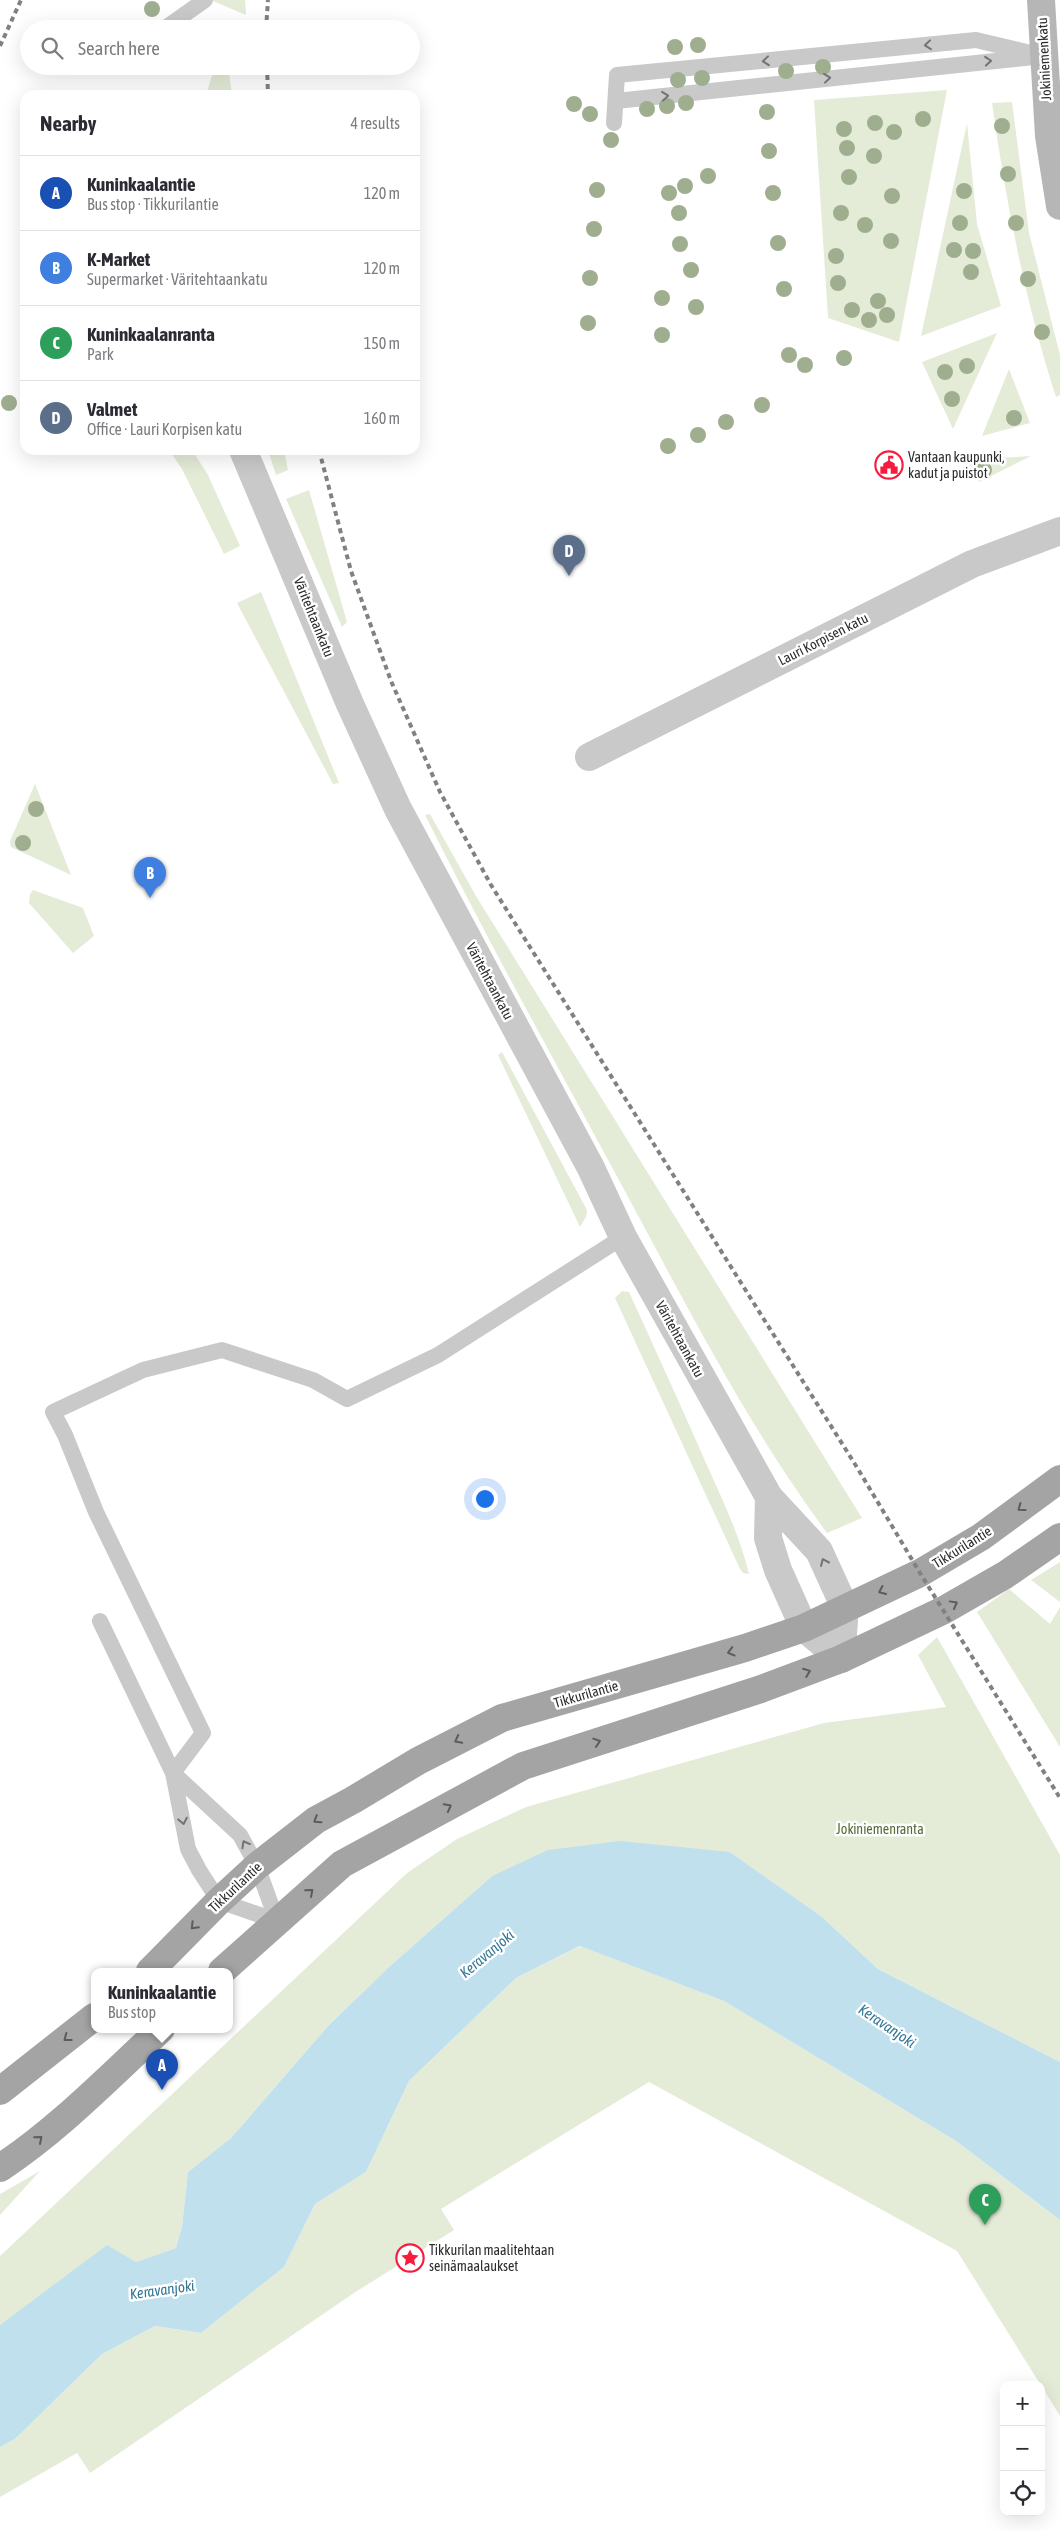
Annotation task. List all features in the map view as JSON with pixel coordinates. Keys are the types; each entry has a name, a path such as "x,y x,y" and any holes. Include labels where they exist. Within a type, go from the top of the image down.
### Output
{"main road":[{"name":"Jokiniemenkatu","path":"1041,0 1049,136 1060,206"},
{"name":"Tikkurilantie","path":"153,1968 219,1901 257,1866 316,1820 353,1800 418,1760 502,1718 745,1648 804,1628 920,1573 981,1537 1060,1479"},
{"path":"225,1968 342,1864 523,1766 761,1689 841,1659 951,1606 1006,1575 1060,1537"},
{"path":"0,2091 91,2019"},
{"path":"0,2168 26,2151 74,2110 157,2033"}],"street":[{"name":"Väritehtaankatu","path":"245,455 350,704 398,809 591,1168 624,1237 769,1497 819,1551 845,1608 841,1659"},
{"name":"Lauri Korpisen katu","path":"589,757 972,564 1060,531"},
{"path":"769,1497 768,1538 778,1570 804,1628 841,1659"}],"lane":[{"path":"177,20 205,0"},
{"path":"614,123 617,75 976,40 1043,56"},
{"path":"616,101 1043,56"},
{"path":"173,1773 203,1733 96,1512 65,1434 53,1412 143,1370 222,1350 314,1380 347,1399 438,1355 624,1237"},
{"path":"100,1621 173,1773 188,1849 219,1901 277,1921"},
{"path":"173,1773 240,1835 257,1866 277,1921"}],"green space":[{"path":"212,0 245,0 246,15 215,2"},
{"path":"212,75 229,75 231,90 208,90"},
{"path":"947,90 899,342 828,318 814,100"},
{"path":"1012,102 1029,233 1060,355 1060,395 1056,397 1035,325 1018,252 992,103"},
{"path":"967,123 977,224 1001,306 921,336"},
{"path":"997,333 953,429 922,362"},
{"path":"1009,369 1030,423 982,436"},
{"path":"172,455 195,455 208,475 240,546 224,554 182,469"},
{"path":"270,455 285,455 288,470 276,475"},
{"path":"1031,456 979,482 967,460"},
{"path":"309,490 347,622 342,627 286,499"},
{"path":"261,592 339,783 333,784 237,603"},
{"path":"35,784 71,875 11,847 10,841"},
{"path":"430,814 476,896 862,1518 827,1533 746,1410 697,1325 499,958 425,815"},
{"path":"33,890 83,908 94,936 73,953 29,903 30,894"},
{"path":"502,1052 587,1210 586,1217 580,1227 498,1055"},
{"path":"622,1291 629,1292 678,1399 730,1518 749,1574 743,1573 740,1569 615,1298"},
{"path":"1060,1562 1060,1602 1031,1580"},
{"path":"1009,1589 1050,1624 1060,1607 1060,1747 977,1612"},
{"name":"Jokiniemenranta","path":"937,1637 1060,1855 1060,2062 878,1969 821,1916 730,1852 492,1876 389,1967 328,2026 231,2138 188,2172 182,2226 176,2248 136,2262 16,2315 0,2325 0,2256 407,1873 457,1839 526,1807 824,1723 946,1707 918,1655"},
{"path":"581,1946 724,2001 956,2141 1060,2220 1060,2416 1045,2392 1045,2381 1038,2381 957,2251 649,2082 441,2209 454,2230 354,2293 90,2473 77,2453 0,2497 0,2447 15,2439 102,2354 155,2326 201,2333 284,2267 315,2204 366,2172 409,2081 516,1978"},
{"path":"40,2171 0,2215 0,2194"}],"water":[{"name":"Keravanjoki","path":"620,1841 730,1852 821,1916 878,1969 1060,2062 1060,2220 956,2141 724,2001 580,1946 516,1978 409,2081 366,2172 315,2204 284,2267 201,2333 155,2326 102,2354 15,2439 0,2447 0,2325 107,2245 136,2262 176,2248 182,2226 188,2172 231,2138 328,2026 389,1967 492,1876 548,1850"}],"railway":[{"path":"0,46 21,0"},
{"path":"267,20 268,0"},
{"path":"267,75 268,90"},
{"path":"320,455 351,571 391,681 440,792 491,885 858,1469 920,1573 1060,1798"}],"place":[{"name":"Vantaan kaupunki, kadut ja puistot","path":"889,465"},
{"name":"Valmet","path":"569,576"},
{"name":"K-Market","path":"150,898"},
{"name":"Kuninkaalantie","path":"162,2090"},
{"name":"Kuninkaalanranta","path":"985,2225"},
{"name":"Tikkurilan maalitehtaan seinämaalaukset","path":"410,2258"}]}
